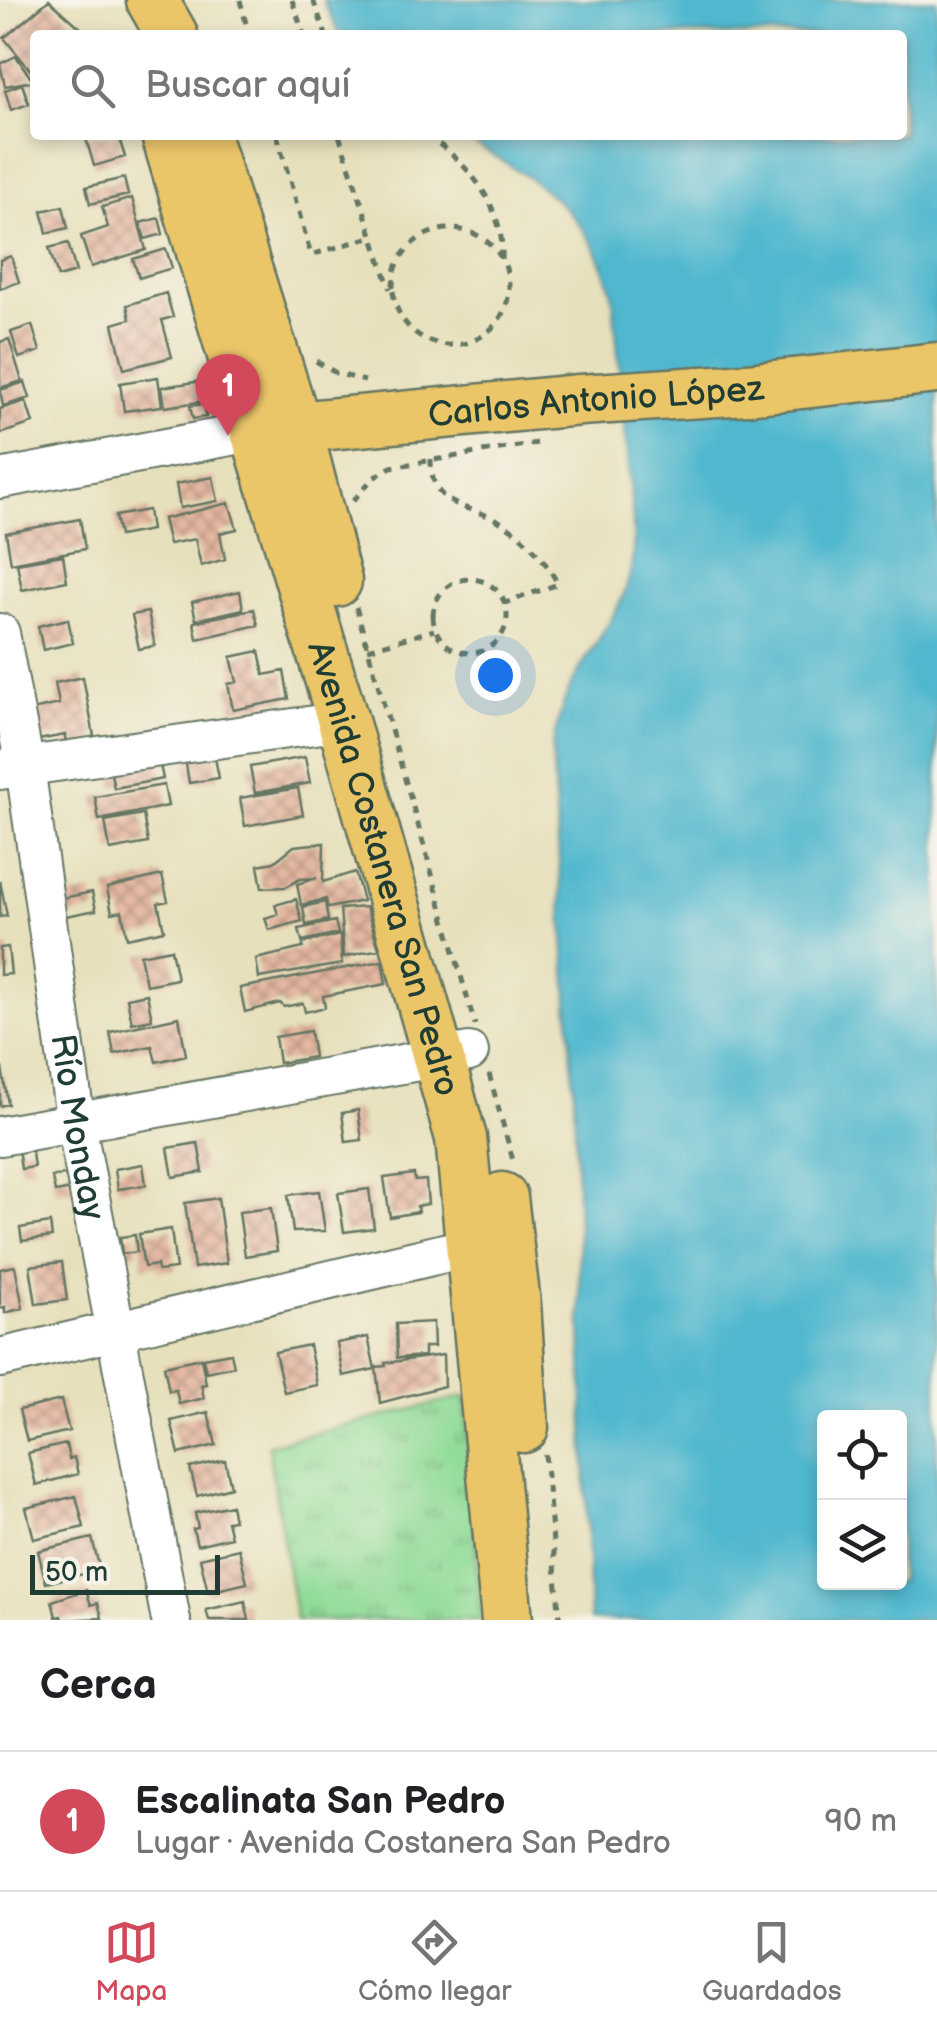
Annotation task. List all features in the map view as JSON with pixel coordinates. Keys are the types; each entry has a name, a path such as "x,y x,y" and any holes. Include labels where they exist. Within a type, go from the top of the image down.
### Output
{"main road":[{"path":"116,0 131,30"},
{"path":"152,0 169,30"},
{"name":"Avenida Costanera San Pedro","path":"169,140 276,429 337,515 468,1051 461,1138 491,1246 515,1304 535,1620"},
{"name":"Avenida Costanera San Pedro","path":"206,140 264,328 276,429 343,722 468,1051"},
{"path":"264,328 276,349 337,398 364,404 404,404 525,392 577,413"},
{"name":"Carlos Antonio López","path":"276,429 577,413 937,368"},
{"path":"337,515 322,502 327,480 338,462 379,438 577,413"},
{"name":"Avenida Costanera San Pedro","path":"491,1246 507,1620"}],"street":[{"path":"0,478 276,429"},
{"name":"Río Monday","path":"0,633 12,769 114,1334 171,1620"},
{"path":"12,769 343,722"},
{"path":"0,1136 468,1051"},
{"path":"0,1358 491,1246"}],"path":[{"path":"240,0 248,30"},
{"path":"292,0 302,30"},
{"path":"313,0 324,30"},
{"path":"278,140 311,255 374,236"},
{"path":"341,140 395,305 406,325 436,344 469,343 487,333 500,318 508,300 509,281 499,226 490,204 469,172 433,140"},
{"path":"395,305 392,282 398,262 420,237 454,228 476,234 502,259"},
{"path":"310,356 336,373 374,381"},
{"path":"337,515 390,467 532,445 577,413"},
{"path":"431,459 431,478 436,490 461,507 501,522 522,537 538,552 558,584 505,603"},
{"path":"468,579 483,581 497,590 505,603 508,620 502,636 490,648 475,653 456,651 434,630 434,610 440,594 452,584 468,579"},
{"path":"352,595 468,1051 516,1174"},
{"path":"368,649 434,630"},
{"path":"544,1441 560,1620"}],"green space":[{"path":"465,1396 481,1620 296,1620 268,1445"}],"water":[{"path":"323,0 937,0 937,1620 590,1620 574,1094 552,750 569,690 626,589 633,555 633,520 613,299 604,268 575,219 534,182 467,140 907,140 907,30 338,30"}],"building":[{"path":"49,0 83,30 30,30 30,70 4,38"},
{"path":"16,56 30,82 5,86 0,64"},
{"path":"22,84 29,104 11,110 5,90"},
{"path":"86,140 120,140 125,157 94,166"},
{"path":"124,178 128,195 90,204 86,187"},
{"path":"132,198 146,250 91,267 81,236 108,227 102,207"},
{"path":"63,206 68,228 47,233 42,211"},
{"path":"159,218 163,234 145,239 140,223"},
{"path":"68,243 76,272 58,277 49,248"},
{"path":"166,249 172,268 139,278 133,259"},
{"path":"11,256 19,282 0,289 0,260"},
{"path":"166,293 173,317 162,320 172,357 124,369 113,324 130,319 127,305"},
{"path":"32,325 40,351 19,358 11,332"},
{"path":"9,339 22,381 0,388 0,342"},
{"path":"158,377 162,406 124,411 120,383"},
{"path":"209,380 212,400 165,407 162,387"},
{"path":"25,382 30,398 3,406 0,390"},
{"path":"26,401 33,423 0,434 0,409"},
{"path":"204,404 206,417 193,419 190,406"},
{"path":"213,477 218,501 180,508 176,484"},
{"path":"229,503 237,529 220,533 225,559 201,566 195,539 169,544 163,519"},
{"path":"148,510 151,530 119,536 115,516"},
{"path":"80,519 85,549 11,563 6,533"},
{"path":"63,555 67,581 22,590 17,563"},
{"path":"240,591 243,609 196,620 192,602"},
{"path":"254,609 258,625 197,639 194,622"},
{"path":"148,612 155,646 139,649 132,615"},
{"path":"68,619 73,643 43,650 38,626"},
{"path":"259,651 264,675 284,671 289,699 233,710 228,684 237,682 231,657"},
{"path":"83,677 96,747 66,754 65,735 38,740 32,710 59,704 55,683"},
{"path":"214,753 219,778 189,783 185,758"},
{"path":"305,757 310,783 255,793 250,767"},
{"path":"159,760 163,779 114,788 110,769"},
{"path":"164,785 168,806 99,820 95,797"},
{"path":"298,788 303,815 245,826 240,798"},
{"path":"143,814 148,843 110,850 105,821"},
{"path":"324,843 323,882 355,872 363,901 328,908 326,899 301,905 297,884 317,878 300,879 286,887 262,888 258,865 274,862 294,846"},
{"path":"162,875 168,901 158,903 164,930 127,938 122,911 112,913 107,888"},
{"path":"0,881 7,916 0,917"},
{"path":"92,892 96,910 66,916 63,898"},
{"path":"296,899 302,921 269,930 265,918 278,914 275,905"},
{"path":"325,902 328,920 306,925 303,907"},
{"path":"366,907 379,949 344,957 340,909"},
{"path":"335,921 338,933 302,941 299,929"},
{"path":"340,935 342,964 259,978 256,959"},
{"path":"8,947 11,974 0,975 0,948"},
{"path":"171,949 177,979 146,985 140,955"},
{"path":"382,961 386,984 323,996 325,1007 305,1012 303,1003 284,1007 280,1003 245,1012 240,988"},
{"path":"147,994 152,1019 132,1023 127,998"},
{"path":"179,1017 186,1055 156,1062 152,1046 114,1054 110,1032"},
{"path":"310,1031 314,1057 279,1063 275,1037"},
{"path":"0,1069 8,1104 0,1106"},
{"path":"358,1110 362,1140 346,1142 342,1113"},
{"path":"198,1143 203,1172 173,1177 168,1148"},
{"path":"31,1146 34,1167 21,1169 18,1148"},
{"path":"143,1164 146,1185 118,1189 115,1169"},
{"path":"71,1174 73,1189 55,1192 52,1177"},
{"path":"414,1174 415,1181 426,1180 428,1204 417,1206 418,1212 390,1217 384,1178"},
{"path":"369,1189 374,1228 344,1232 338,1193"},
{"path":"319,1191 325,1231 293,1232 288,1195"},
{"path":"218,1198 227,1263 194,1268 185,1203"},
{"path":"271,1208 277,1251 245,1256 239,1212"},
{"path":"50,1223 52,1237 22,1241 20,1228"},
{"path":"171,1229 176,1269 158,1271 157,1265 144,1267 139,1234"},
{"path":"135,1235 137,1252 122,1254 120,1237"},
{"path":"62,1262 67,1300 36,1304 30,1266"},
{"path":"15,1266 23,1308 5,1313 5,1307 0,1308 0,1269"},
{"path":"433,1322 434,1347 424,1347 424,1356 397,1358 396,1324"},
{"path":"368,1337 375,1369 343,1376 337,1343"},
{"path":"309,1345 317,1385 284,1392 275,1352"},
{"path":"231,1353 234,1366 206,1372 203,1358"},
{"path":"443,1355 444,1386 380,1403 376,1367"},
{"path":"201,1358 206,1384 201,1385 204,1398 179,1404 176,1390 169,1391 164,1366"},
{"path":"61,1400 69,1431 27,1441 19,1410"},
{"path":"208,1412 216,1445 179,1454 171,1421"},
{"path":"66,1444 78,1474 36,1485 28,1453"},
{"path":"225,1460 231,1487 197,1496 190,1468"},
{"path":"76,1496 84,1527 34,1539 26,1508"},
{"path":"231,1505 234,1520 227,1521 231,1537 197,1545 195,1513"},
{"path":"92,1538 100,1570 46,1583 38,1551"},
{"path":"239,1549 247,1583 208,1592 200,1558"},
{"path":"86,1590 91,1605 98,1603 102,1618 56,1617 52,1601"},
{"path":"245,1601 249,1620 209,1620 206,1610"}],"place":[{"name":"Escalinata San Pedro","path":"228,436"}]}
